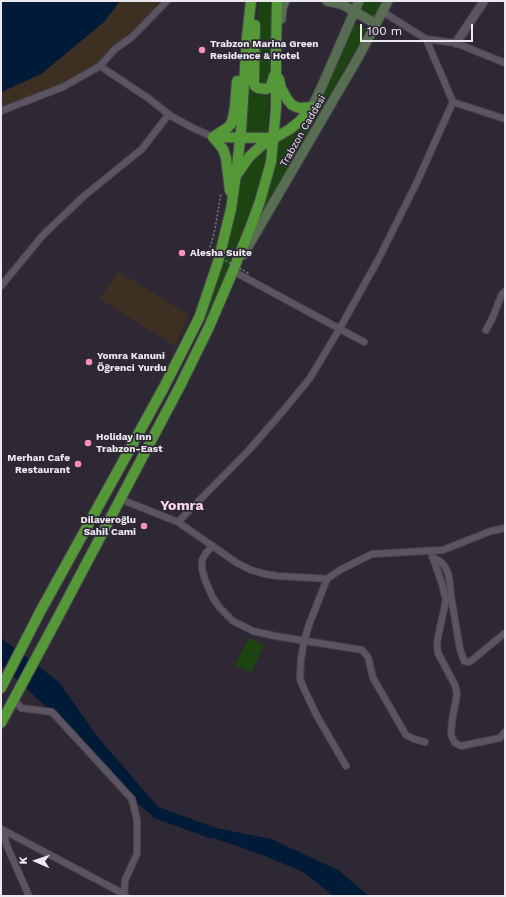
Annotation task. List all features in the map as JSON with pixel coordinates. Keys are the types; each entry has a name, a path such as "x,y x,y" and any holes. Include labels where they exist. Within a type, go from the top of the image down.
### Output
{"highway":[{"path":"1,688 40,612 163,390 199,318 218,262 231,209 240,137 250,1"},
{"path":"213,137 227,128 231,124 233,118 242,38 250,1"},
{"path":"256,1 253,77 255,86 262,89 269,88 271,86 276,68"},
{"path":"1,723 180,386 206,334 252,223 272,162 276,108 277,1"},
{"path":"276,68 281,88 292,105 299,108 312,107"},
{"path":"236,175 249,156 261,146 300,121 312,107"},
{"path":"213,137 274,138"},
{"path":"213,137 223,149 226,158 231,209"}],"main road":[{"path":"276,68 282,8 285,1"},
{"path":"327,1 341,4 376,24"},
{"name":"Trabzon Caddesi","path":"312,107 359,1"},
{"name":"Trabzon Caddesi","path":"233,271 315,133 359,56 388,1"}],"street":[{"path":"1,111 63,87 100,66 115,49 132,37 168,1"},
{"path":"456,43 484,1"},
{"path":"383,12 426,39 456,43 505,62"},
{"path":"178,522 249,450 310,378 378,260 416,184 453,102 426,39"},
{"path":"100,66 169,114 193,128 213,137"},
{"path":"453,102 505,119"},
{"path":"1,286 43,235 84,196 142,149 169,114"},
{"path":"233,271 364,342"},
{"path":"486,330 502,294 505,291"},
{"path":"120,499 178,522 237,563 265,574 327,579"},
{"path":"346,766 317,716 300,679 304,641 327,579 340,570 372,554 443,550 491,531 505,528"},
{"path":"213,546 202,560 202,569 210,592 220,608 233,620 253,631 362,650 368,657 373,678 406,735 425,742"},
{"path":"425,551 433,558 441,562 448,573 460,649 464,661 471,661 505,633"},
{"path":"433,558 446,600 438,637 438,653 455,685 457,694 451,735 455,743 461,746 500,738 505,732"},
{"path":"2,830 125,895 125,880 137,854 137,820 132,799 52,712 21,708 15,700 16,695"},
{"path":"2,830 7,846 29,896"}],"path":[{"path":"211,245 208,251 250,274"}],"shaded area":[{"path":"120,1 161,1 130,34 106,53 96,65 63,85 1,106 1,93 41,74 104,22"},
{"path":"118,271 189,315 175,346 100,299"}],"green space":[{"path":"259,1 273,1 270,78 268,84 259,85 256,78"},
{"path":"359,1 379,1 381,7 376,17 372,19 364,18 358,6"},
{"path":"253,17 251,86 270,90 267,132 245,132"},
{"path":"353,22 367,29 254,229 277,141 302,124"},
{"path":"271,144 265,167 227,275 206,321 202,319 239,177 255,157"},
{"path":"249,638 264,645 251,673 235,665"}],"water":[{"path":"1,1 120,1 104,22 41,74 1,92"},
{"path":"1,638 59,682 97,736 158,807 216,828 271,839 338,870 369,896 334,896 303,872 265,856 154,817 132,799 52,712 1,665"}],"waterway":[{"path":"153,816 210,837"}],"place":[{"name":"Trabzon Marina Green Residence & Hotel","path":"202,50"},
{"name":"Alesha Suite","path":"182,253"},
{"name":"Yomra Kanuni Öğrenci Yurdu","path":"89,362"},
{"name":"Holiday Inn Trabzon-East","path":"88,443"},
{"name":"Merhan Cafe Restaurant","path":"78,464"},
{"name":"Dilaveroğlu Sahil Cami","path":"144,526"}],"district":[{"name":"Yomra","path":"182,506"}]}
